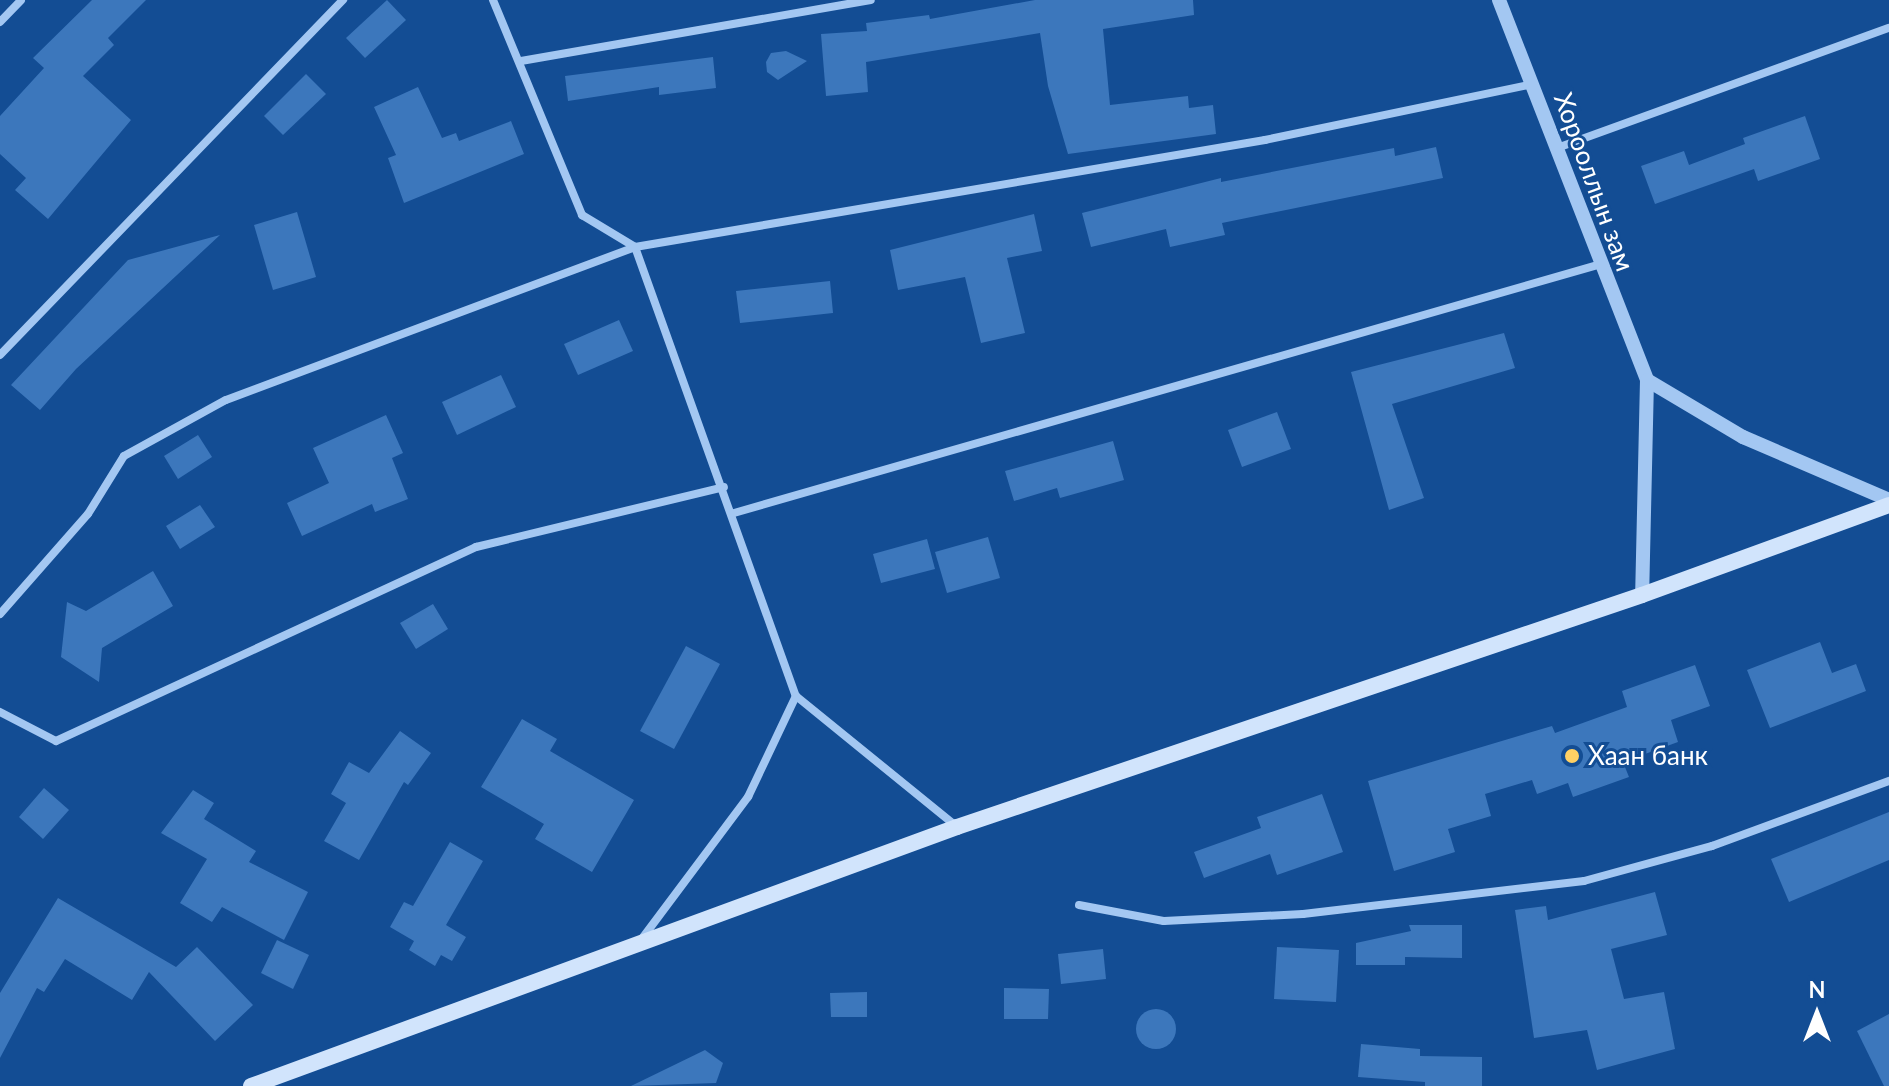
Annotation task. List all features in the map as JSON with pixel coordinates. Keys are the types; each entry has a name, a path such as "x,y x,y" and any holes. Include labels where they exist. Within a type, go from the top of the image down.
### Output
{"main road":[{"path":"251,1086 957,827 1642,595 1889,503"}],"street":[{"path":"0,22 21,0"},
{"path":"0,355 343,0"},
{"path":"493,0 521,61 582,215 635,247 734,513 796,696 957,827"},
{"path":"521,61 871,0"},
{"name":"Хорооллын зам","path":"1499,0 1557,148 1598,265 1647,380 1642,595"},
{"path":"1557,148 1889,28"},
{"path":"0,614 88,514 124,456 226,400 635,247 1265,140 1532,84"},
{"path":"734,513 1598,265"},
{"path":"1647,380 1743,437 1889,503"},
{"path":"0,712 56,741 476,547 724,487"},
{"path":"641,941 748,797 796,696"},
{"path":"1079,905 1164,921 1316,913 1584,881 1712,846 1889,781"}],"building":[{"path":"92,0 146,0 108,38 114,45 83,76 131,120 48,219 15,190 26,178 0,154 0,116 44,68 33,58"},
{"path":"387,0 406,20 365,58 346,38"},
{"path":"1035,0 1193,0 1194,15 1103,29 1110,105 1188,96 1189,108 1213,105 1216,134 1068,154 1048,86 1040,33 866,62 868,92 826,96 821,34 867,31 866,23 929,15 930,19"},
{"path":"786,51 807,61 778,80 767,72 766,62 771,53"},
{"path":"713,57 716,88 659,95 659,87 568,101 565,76"},
{"path":"306,74 326,94 283,135 264,116"},
{"path":"418,87 442,138 456,133 459,141 511,121 524,154 404,203 388,158 396,155 374,107"},
{"path":"1805,116 1820,159 1758,181 1754,169 1655,204 1641,166 1684,151 1689,165 1745,144 1743,138"},
{"path":"1436,147 1443,178 1222,223 1225,235 1170,247 1166,229 1091,247 1082,213 1221,178 1221,182 1394,148 1395,156"},
{"path":"297,212 316,277 273,290 254,225"},
{"path":"1034,214 1042,251 1007,258 1025,333 981,343 965,277 898,290 890,250"},
{"path":"220,235 76,369 40,410 11,385 128,260"},
{"path":"830,281 833,313 740,323 736,291"},
{"path":"619,320 633,351 578,375 564,344"},
{"path":"1504,333 1515,368 1392,404 1424,498 1389,510 1351,372"},
{"path":"501,375 516,407 457,435 442,402"},
{"path":"1277,412 1291,449 1242,467 1228,430"},
{"path":"386,415 403,453 392,458 408,499 375,512 372,504 302,536 287,503 329,483 313,448"},
{"path":"198,435 212,457 178,479 164,456"},
{"path":"1113,441 1124,480 1060,498 1057,488 1014,501 1005,471"},
{"path":"200,505 215,527 180,549 166,526"},
{"path":"988,537 1000,578 947,593 935,552"},
{"path":"927,539 935,569 881,583 873,554"},
{"path":"153,571 173,606 102,648 99,682 61,657 67,602 86,611"},
{"path":"433,604 448,629 416,649 400,623"},
{"path":"1820,642 1832,673 1856,664 1866,691 1770,728 1747,670"},
{"path":"686,646 720,664 674,749 640,731"},
{"path":"1695,665 1710,706 1671,720 1678,742 1623,762 1629,777 1573,797 1568,783 1537,794 1532,780 1485,794 1491,816 1448,829 1455,852 1394,871 1368,781 1552,726 1555,733 1627,707 1622,691"},
{"path":"522,719 557,739 550,751 634,800 592,872 535,839 544,824 481,787"},
{"path":"400,731 431,753 408,785 404,782 359,860 324,841 346,803 331,794 349,762 369,773"},
{"path":"44,788 69,810 43,839 19,817"},
{"path":"193,790 214,803 204,819 256,851 249,862 308,892 284,940 222,907 212,922 180,903 207,859 161,833"},
{"path":"1322,794 1343,852 1277,875 1270,854 1204,878 1194,852 1261,828 1257,817"},
{"path":"1889,812 1889,860 1789,902 1771,859"},
{"path":"450,842 483,861 446,925 466,937 452,961 441,955 435,966 409,950 414,941 390,927 404,902 413,906"},
{"path":"1655,892 1667,935 1611,949 1624,999 1664,992 1675,1049 1597,1070 1587,1030 1534,1038 1515,910 1546,906 1548,920"},
{"path":"58,898 176,967 197,947 253,1005 215,1041 149,972 132,1000 65,959 44,992 37,988 0,1058 0,993"},
{"path":"1409,925 1462,925 1462,958 1405,957 1405,965 1356,965 1356,943 1411,931"},
{"path":"277,940 309,955 293,989 261,973"},
{"path":"1277,947 1339,950 1336,1002 1274,999"},
{"path":"1103,949 1106,979 1061,984 1058,954"},
{"path":"1004,988 1049,989 1048,1019 1004,1019"},
{"path":"867,992 867,1017 831,1017 830,993"},
{"path":"1156,1009 1170,1015 1176,1029 1170,1043 1156,1049 1142,1043 1136,1029 1142,1015"},
{"path":"1889,1014 1889,1086 1884,1086 1857,1031"},
{"path":"1361,1044 1420,1049 1420,1056 1482,1057 1482,1086 1425,1086 1425,1082 1358,1077"},
{"path":"705,1050 723,1063 716,1083 631,1086"}],"place":[{"name":"Хаан банк","path":"1572,756"}]}
